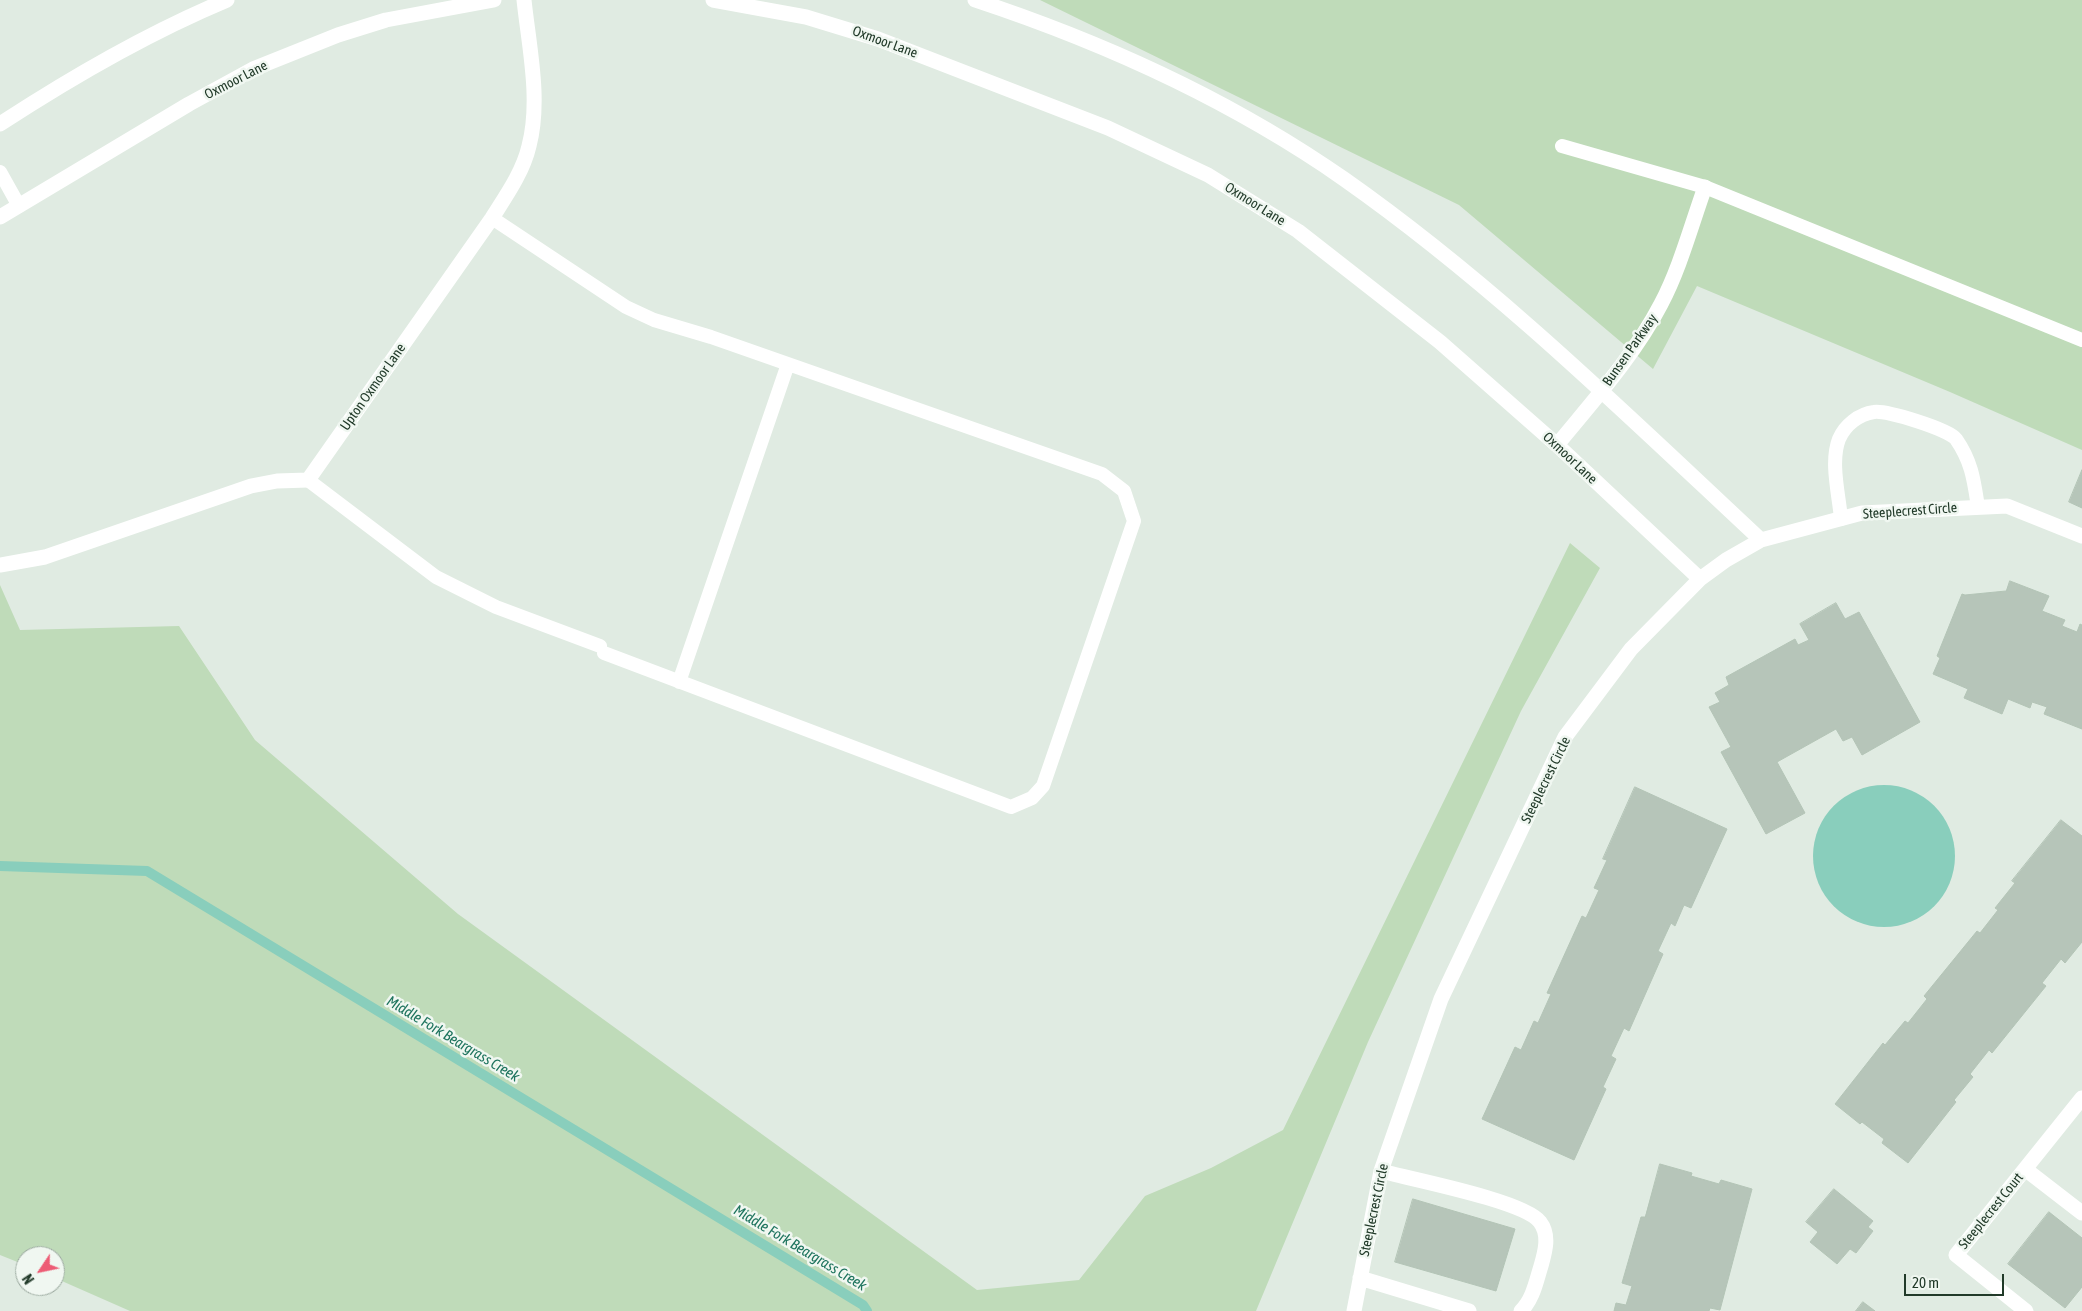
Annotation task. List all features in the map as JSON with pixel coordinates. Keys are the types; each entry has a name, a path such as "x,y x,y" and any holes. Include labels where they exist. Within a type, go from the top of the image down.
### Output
{"street":[{"path":"0,124 93,66 170,26 227,0"},
{"name":"Oxmoor Lane","path":"0,217 189,104 253,69 338,35 386,20 494,0"},
{"name":"Upton Oxmoor Lane","path":"308,480 492,218 517,178 529,147 534,120 524,0"},
{"name":"Oxmoor Lane","path":"713,0 806,17 878,39 1108,128 1208,175 1305,237 1440,342 1557,445 1700,578"},
{"path":"975,0 1168,76 1214,100 1301,151 1377,203 1455,263 1601,391 1761,540"},
{"name":"Bunsen Parkway","path":"1557,445 1601,391 1647,328 1661,304 1672,281 1705,187"},
{"path":"0,565 45,557 252,486 278,481 308,480"},
{"name":"Steeplecrest Circle","path":"1354,1311 1381,1171 1441,1000 1565,737 1631,649 1700,578 1761,540 1862,513 2007,506 2082,536"},
{"name":"Steeplecrest Court","path":"2026,1311 1956,1254 2082,1098"},
{"path":"2024,1169 2082,1213"},
{"path":"1381,1171 1503,1203 1525,1211 1540,1222 1546,1236 1545,1252 1531,1298 1521,1311"},
{"path":"1360,1278 1469,1311"}],"lane":[{"path":"1562,146 1705,187 2082,340"},
{"path":"0,172 19,206"},
{"path":"308,480 436,577 496,606 680,682 1011,807 1032,798 1043,786 1134,521 1124,491 1102,474 788,364 654,320 626,307 492,218"},
{"path":"680,682 788,364"},
{"path":"1841,519 1836,462 1839,439 1853,419 1875,411 1926,423 1954,437 1971,464 1978,507"}],"shaded area":[{"path":"1040,0 2082,0 2082,450 1950,392 1697,286 1653,369 1459,205"},
{"path":"1570,543 1600,568 1521,711 1368,1042 1256,1311 130,1311 65,1282 65,1246 15,1246 15,1261 0,1255 0,585 20,630 179,626 255,740 458,914 977,1290 1079,1280 1145,1196 1211,1168 1283,1130"},
{"path":"1884,785 1911,791 1923,797 1934,806 1943,817 1949,829 1955,856 1949,883 1943,895 1934,906 1923,915 1911,921 1884,927 1857,921 1845,915 1834,906 1825,895 1819,883 1813,856 1819,829 1825,817 1834,806 1845,797 1857,791"}],"building":[{"path":"2082,470 2082,508 2069,502"},
{"path":"2010,581 2049,596 2042,611 2065,620 2062,626 2077,632 2080,624 2082,625 2082,729 2044,714 2047,707 2032,702 2030,708 2008,699 2002,714 1964,698 1968,689 1933,674 1940,658 1937,656 1962,594 2006,591"},
{"path":"1836,603 1845,619 1859,612 1920,722 1862,755 1852,737 1843,741 1836,729 1777,762 1805,813 1766,834 1721,752 1731,747 1709,707 1720,702 1715,693 1729,685 1726,677 1795,639 1798,645 1809,640 1800,624"},
{"path":"1635,787 1727,829 1691,908 1684,905 1675,926 1671,923 1658,951 1663,954 1629,1031 1624,1028 1611,1056 1616,1059 1603,1087 1606,1089 1574,1160 1482,1119 1515,1047 1521,1050 1534,1021 1538,1023 1551,994 1547,993 1582,916 1586,918 1599,890 1594,888 1607,860 1603,859"},
{"path":"2061,820 2082,836 2082,942 2065,963 2061,959 2042,983 2046,986 1992,1053 1989,1050 1970,1074 1973,1077 1954,1100 1956,1102 1908,1163 1882,1143 1884,1139 1862,1122 1860,1124 1835,1104 1883,1043 1885,1045 1905,1021 1908,1023 1927,999 1924,996 1977,931 1980,933 1998,910 1995,908 2015,883 2012,881"},
{"path":"1660,1164 1692,1173 1691,1176 1719,1184 1721,1180 1752,1189 1720,1310 1710,1308 1709,1311 1614,1311 1616,1303 1626,1305 1632,1286 1622,1283 1641,1217 1645,1217"},
{"path":"1834,1189 1873,1221 1868,1227 1873,1231 1856,1253 1850,1249 1837,1264 1810,1242 1818,1232 1806,1222"},
{"path":"1413,1199 1515,1229 1496,1291 1395,1262"},
{"path":"2049,1212 2082,1238 2082,1287 2065,1308 2008,1264"},
{"path":"1863,1302 1875,1311 1856,1311"}],"waterway":[{"name":"Middle Fork Beargrass Creek","path":"0,866 147,871 863,1305 867,1311"}]}
